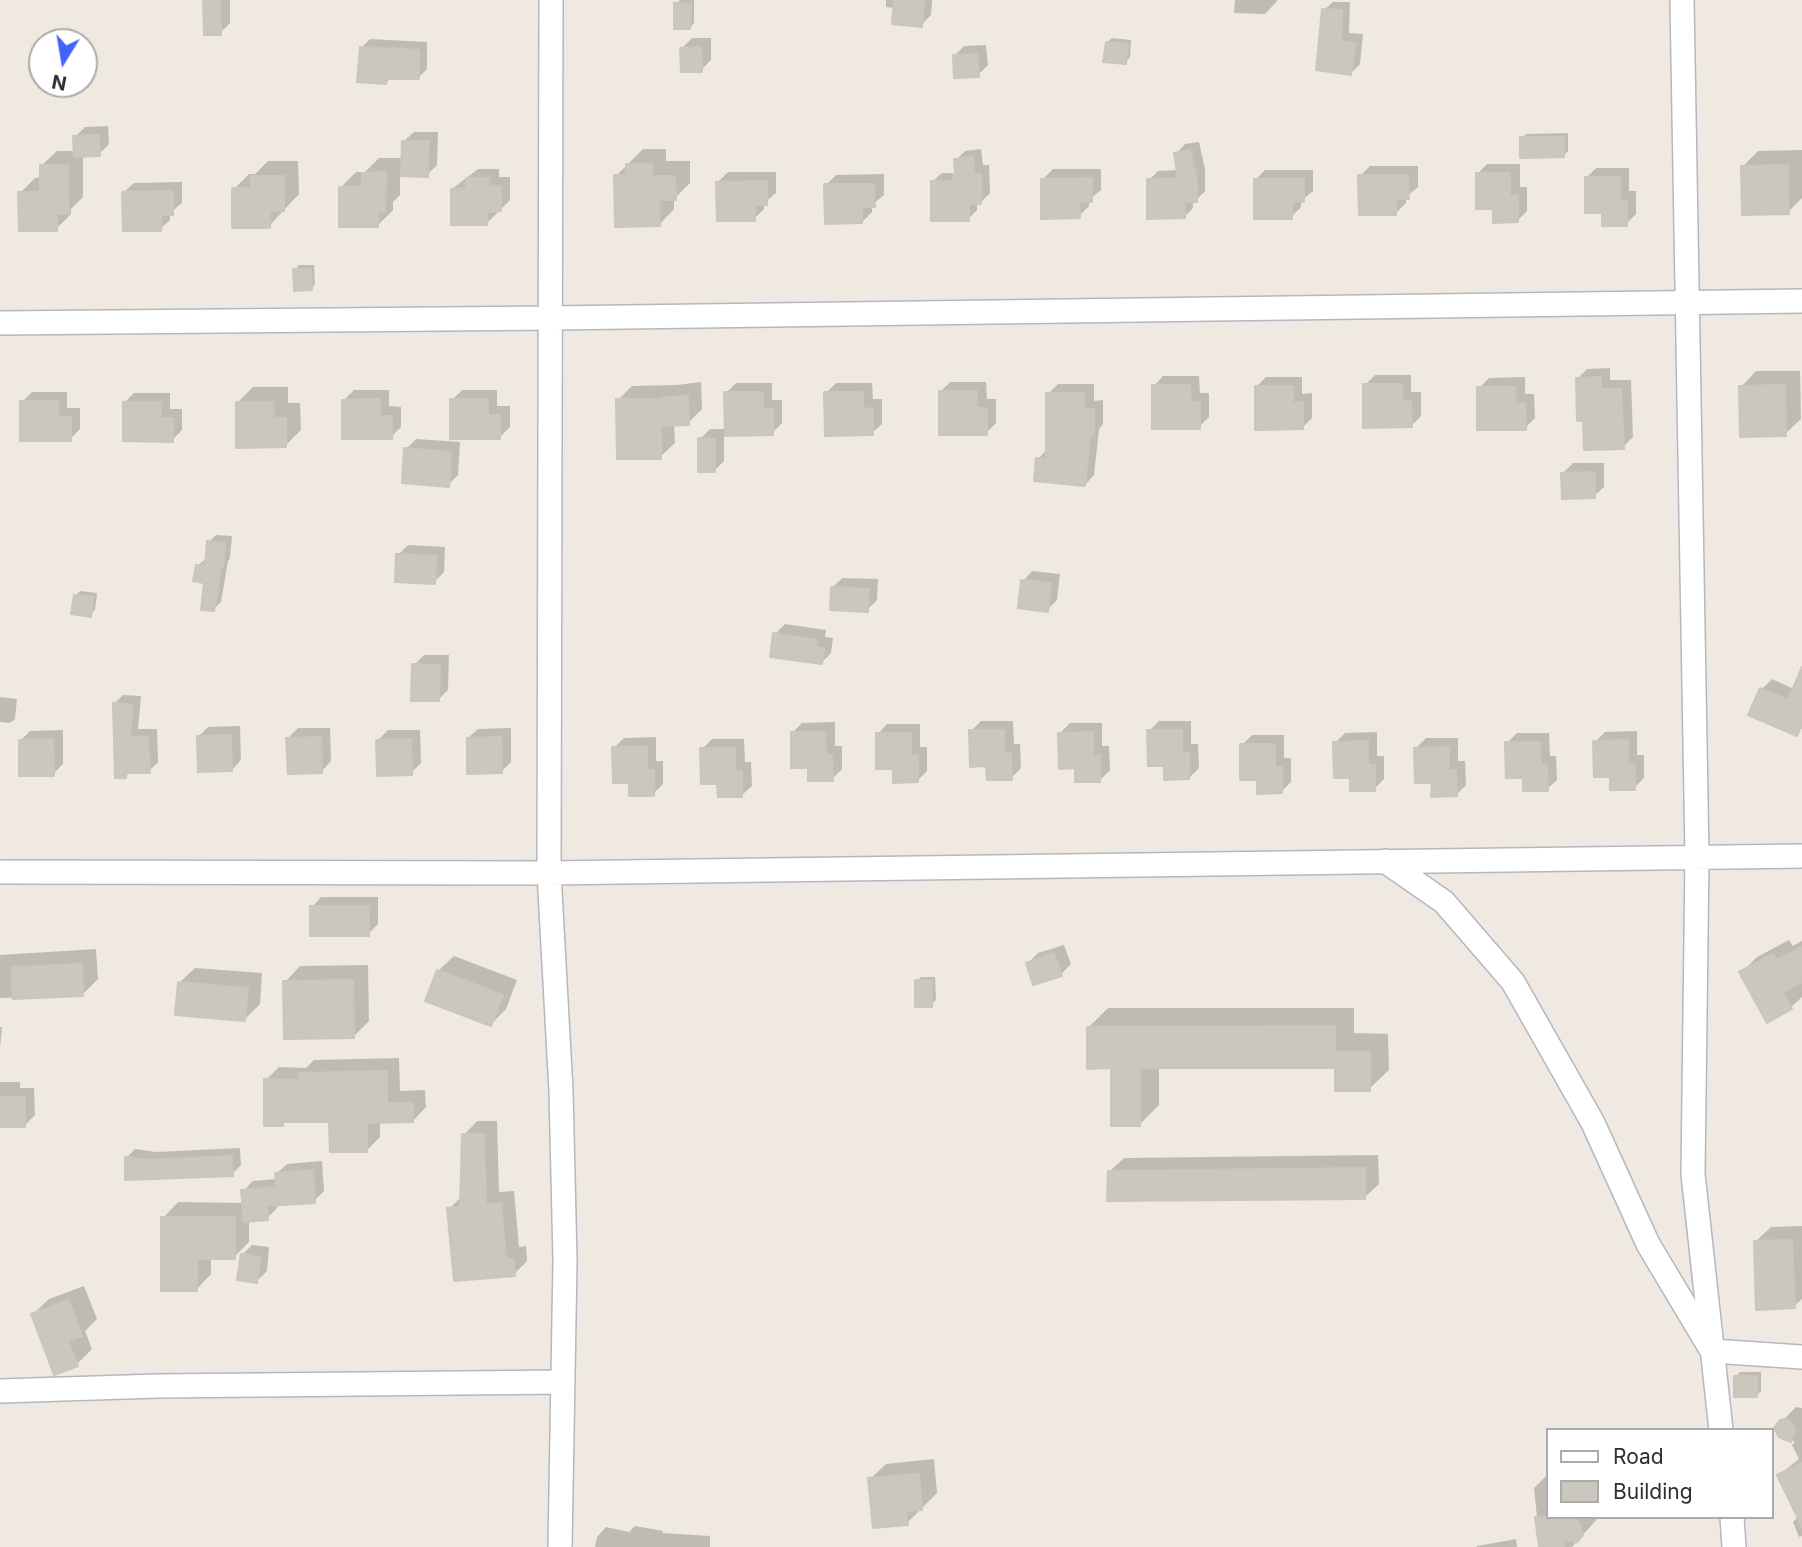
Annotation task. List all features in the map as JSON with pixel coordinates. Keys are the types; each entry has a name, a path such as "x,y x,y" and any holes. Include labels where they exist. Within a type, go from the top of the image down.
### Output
{"street":[{"path":"551,0 549,873 564,1163 560,1547"},
{"path":"1682,0 1697,856 1693,1174 1721,1428"},
{"path":"0,323 1802,300"},
{"path":"0,872 549,873 1802,856"},
{"path":"1385,861 1444,902 1513,982 1593,1123 1648,1244 1712,1351"},
{"path":"1712,1351 1802,1357"},
{"path":"0,1391 158,1386 562,1382"},
{"path":"1731,1519 1734,1547"}],"building":[{"path":"203,0 220,0 221,35 204,35"},
{"path":"894,0 924,1 922,27 892,24"},
{"path":"674,3 691,4 690,29 674,29"},
{"path":"1322,9 1342,10 1341,41 1356,43 1351,75 1316,70"},
{"path":"1106,42 1128,44 1126,64 1103,62"},
{"path":"360,47 419,50 419,79 387,79 386,84 357,82"},
{"path":"701,47 702,72 681,72 680,48"},
{"path":"977,54 979,77 954,78 953,55"},
{"path":"99,135 100,156 74,157 73,136"},
{"path":"1520,137 1564,137 1564,157 1520,158"},
{"path":"402,141 429,141 428,177 401,176"},
{"path":"1190,150 1197,179 1197,202 1185,202 1185,218 1147,219 1147,179 1178,179 1174,153"},
{"path":"973,157 974,174 981,174 981,204 969,204 969,221 931,221 931,181 953,181 954,159"},
{"path":"626,164 652,164 652,176 675,176 676,200 659,200 660,226 615,227 614,175 626,175"},
{"path":"40,165 68,165 69,214 57,214 57,231 19,231 18,192 40,192"},
{"path":"1788,165 1789,214 1742,215 1741,166"},
{"path":"386,172 385,212 378,212 378,227 339,227 339,187 362,187 362,173"},
{"path":"1476,173 1510,173 1510,196 1518,196 1518,222 1493,223 1493,209 1476,209"},
{"path":"1358,175 1408,175 1409,199 1396,199 1396,215 1359,215"},
{"path":"251,176 284,176 284,211 270,211 270,228 232,228 232,188 251,188"},
{"path":"1585,177 1620,177 1620,200 1627,200 1627,226 1602,226 1602,213 1585,213"},
{"path":"466,178 489,178 489,186 501,187 501,211 487,212 487,225 451,225 451,189 466,188"},
{"path":"1092,178 1092,202 1079,202 1080,218 1041,219 1041,179"},
{"path":"1254,179 1304,179 1304,202 1292,202 1292,219 1254,219"},
{"path":"767,181 767,205 755,205 755,221 717,221 716,182"},
{"path":"824,184 874,184 875,207 862,207 862,223 825,224"},
{"path":"173,191 173,215 161,215 161,231 123,231 122,192"},
{"path":"293,269 311,269 312,290 294,291"},
{"path":"1601,377 1601,389 1621,389 1624,449 1584,450 1583,421 1577,421 1576,378"},
{"path":"1363,384 1402,384 1402,401 1411,401 1412,427 1363,428"},
{"path":"1152,385 1190,385 1191,402 1200,402 1200,429 1152,429"},
{"path":"1785,385 1786,436 1740,437 1739,386"},
{"path":"1255,386 1293,386 1293,403 1303,402 1303,429 1255,430"},
{"path":"1477,387 1515,387 1516,404 1525,403 1526,430 1477,430"},
{"path":"939,391 977,391 977,408 987,408 987,435 939,435"},
{"path":"724,392 763,392 763,409 773,409 773,435 725,436"},
{"path":"824,392 863,392 863,408 873,409 873,435 825,436"},
{"path":"1046,393 1084,393 1085,410 1094,409 1094,436 1090,436 1085,486 1034,481 1036,458 1046,459"},
{"path":"688,396 689,425 661,426 661,459 617,459 616,399"},
{"path":"380,399 380,416 392,416 392,439 342,439 342,400"},
{"path":"450,399 488,399 488,415 500,415 500,439 450,439"},
{"path":"20,401 58,401 58,417 71,417 71,441 20,441"},
{"path":"123,402 161,402 161,418 173,418 173,442 123,441"},
{"path":"236,402 273,402 274,418 286,418 286,447 236,448"},
{"path":"698,438 715,439 715,472 698,472"},
{"path":"404,448 451,452 449,487 402,483"},
{"path":"1595,472 1595,498 1562,499 1561,473"},
{"path":"207,541 225,543 214,611 201,610 204,583 193,581 196,565 205,566"},
{"path":"396,554 436,556 435,584 395,582"},
{"path":"1021,580 1051,583 1048,612 1018,608"},
{"path":"831,587 869,589 868,612 830,610"},
{"path":"74,595 93,597 91,617 71,614"},
{"path":"773,633 817,640 816,647 824,648 822,664 770,657"},
{"path":"412,664 440,665 439,701 411,701"},
{"path":"1802,667 1802,724 1797,736 1748,715 1760,688 1788,700"},
{"path":"113,703 133,705 130,737 148,737 150,773 126,773 126,778 115,778"},
{"path":"969,730 1004,730 1004,753 1011,753 1012,780 987,780 986,766 970,767"},
{"path":"1147,730 1182,730 1182,753 1189,753 1189,779 1164,780 1164,766 1148,766"},
{"path":"791,732 825,732 826,755 832,755 833,781 808,781 808,768 791,768"},
{"path":"1093,732 1093,756 1100,755 1100,782 1075,782 1075,768 1059,769 1058,733"},
{"path":"876,733 911,733 911,756 918,756 918,782 893,783 893,769 876,769"},
{"path":"231,735 232,771 198,772 197,736"},
{"path":"321,737 322,773 288,774 286,738"},
{"path":"501,737 502,773 467,774 467,738"},
{"path":"53,739 54,776 19,776 19,740"},
{"path":"411,739 412,775 377,776 376,740"},
{"path":"1628,740 1628,764 1635,764 1635,790 1610,790 1610,777 1594,777 1593,741"},
{"path":"1368,741 1368,765 1375,765 1375,791 1350,791 1350,778 1334,778 1333,742"},
{"path":"1505,742 1540,742 1541,765 1547,765 1548,791 1523,791 1523,778 1506,778"},
{"path":"1240,744 1275,744 1275,767 1282,767 1282,793 1257,794 1257,780 1240,780"},
{"path":"612,747 647,747 647,770 654,770 654,796 629,796 629,783 613,783"},
{"path":"1449,747 1449,770 1456,770 1457,796 1431,797 1432,783 1415,783 1414,748"},
{"path":"700,748 735,748 735,771 742,771 742,797 718,797 717,784 701,784"},
{"path":"310,906 369,906 369,936 310,936"},
{"path":"1802,947 1802,982 1783,992 1792,1009 1767,1023 1739,972 1773,954 1777,960"},
{"path":"1054,953 1062,976 1033,985 1026,963"},
{"path":"82,964 83,996 13,999 11,967"},
{"path":"437,970 503,995 491,1026 425,1001"},
{"path":"353,980 354,1038 284,1039 283,981"},
{"path":"915,980 932,980 932,1007 915,1007"},
{"path":"178,982 248,988 245,1021 175,1015"},
{"path":"1335,1026 1335,1052 1370,1052 1370,1091 1335,1091 1335,1068 1140,1068 1140,1126 1111,1126 1111,1068 1087,1069 1087,1027"},
{"path":"387,1071 387,1103 413,1103 413,1122 367,1123 367,1152 330,1152 329,1122 283,1122 283,1126 264,1126 264,1079 299,1080 299,1073"},
{"path":"0,1097 25,1097 25,1127 0,1127"},
{"path":"462,1134 484,1134 486,1205 501,1203 506,1259 513,1259 515,1276 454,1281 447,1208 460,1207"},
{"path":"232,1156 233,1176 125,1180 125,1157 146,1160"},
{"path":"1365,1168 1365,1199 1107,1201 1108,1171"},
{"path":"313,1170 315,1203 267,1206 268,1220 244,1222 241,1190 276,1187 275,1173"},
{"path":"161,1217 235,1217 235,1259 197,1259 197,1291 161,1291"},
{"path":"1792,1240 1795,1308 1756,1310 1754,1241"},
{"path":"241,1254 260,1257 257,1283 237,1280"},
{"path":"69,1300 82,1336 68,1341 78,1366 54,1375 31,1314"},
{"path":"1734,1376 1757,1376 1757,1397 1734,1397"},
{"path":"1780,1420 1790,1421 1795,1429 1791,1442 1779,1437 1774,1428"},
{"path":"1802,1463 1802,1527 1777,1475"},
{"path":"919,1474 922,1510 906,1511 908,1525 873,1528 868,1478"},
{"path":"1535,1517 1578,1519 1583,1535 1577,1542 1564,1541 1564,1547 1539,1547"}]}
